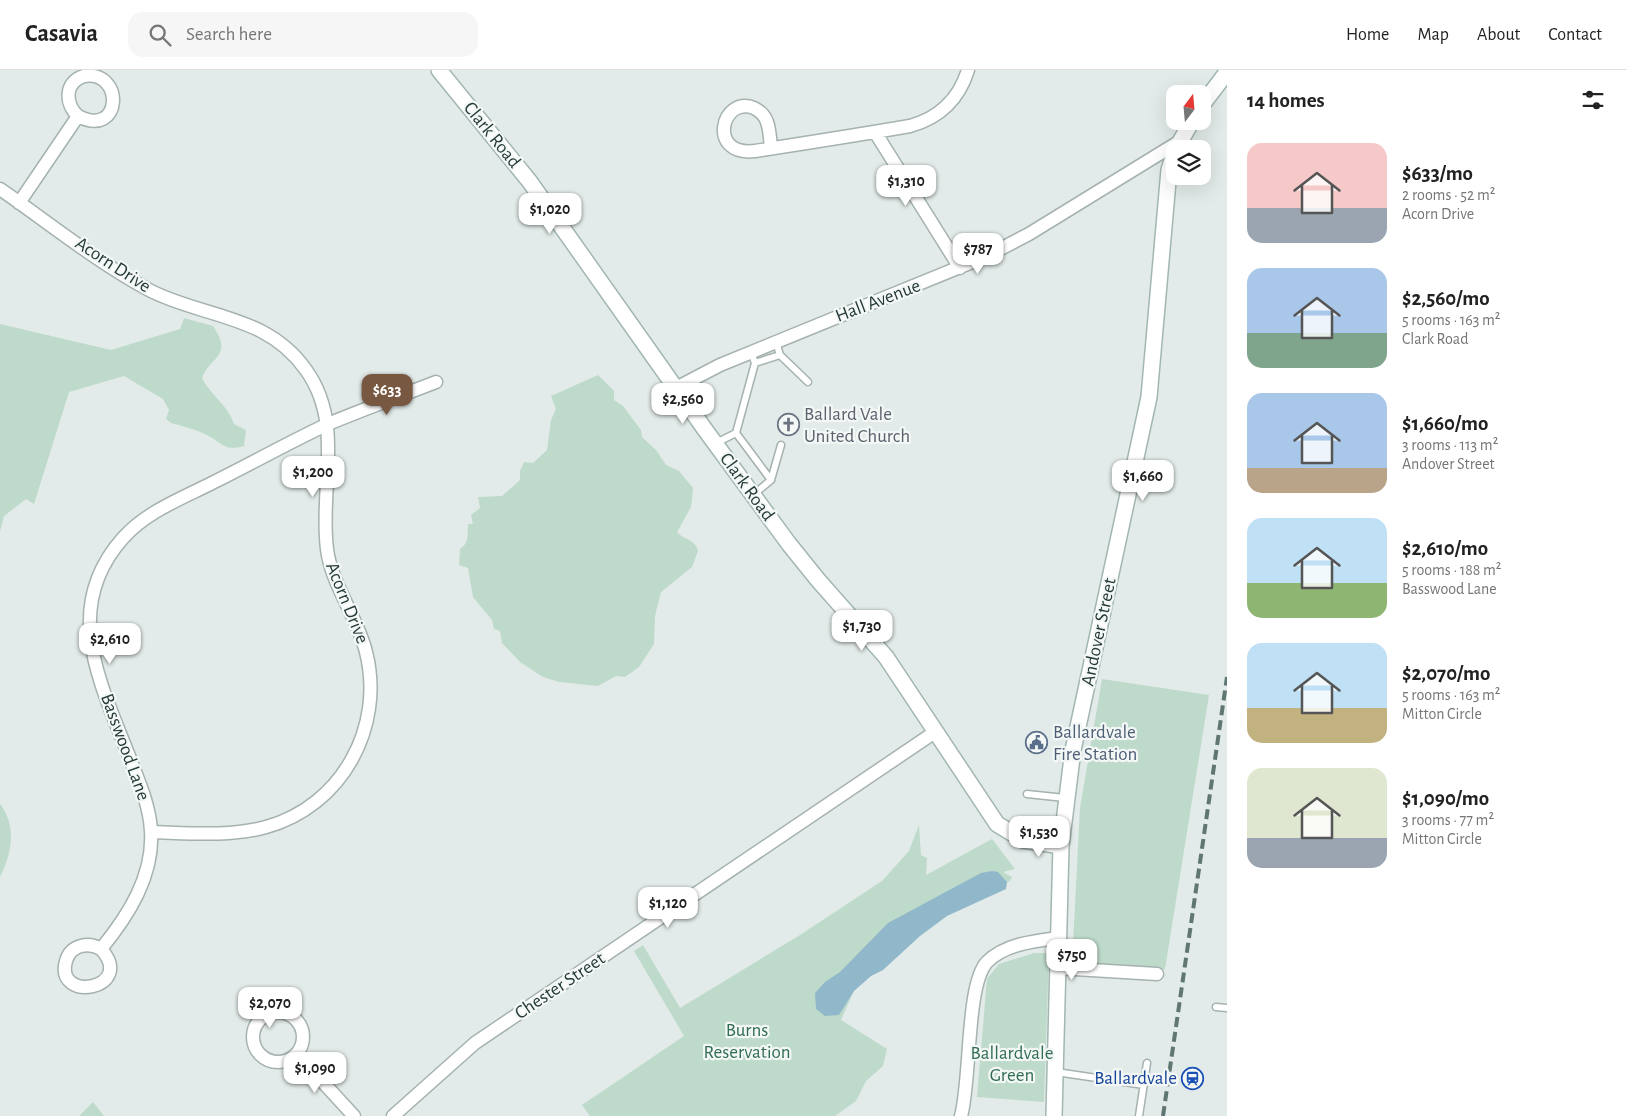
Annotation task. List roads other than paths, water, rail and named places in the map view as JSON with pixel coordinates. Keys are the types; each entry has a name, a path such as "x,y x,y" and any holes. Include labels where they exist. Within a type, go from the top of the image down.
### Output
{"main road":[{"name":"Clark Road","path":"439,70 530,182 753,495 818,580 886,657 997,824 1023,840 1061,846"},
{"path":"1211,93 1227,72"},
{"name":"Andover Street","path":"1054,1116 1061,846 1065,798 1073,750 1148,398 1168,185"}],"street":[{"path":"771,148 915,125 939,113 960,90 968,70"},
{"path":"19,203 78,116"},
{"path":"875,132 960,268"},
{"name":"Hall Avenue","path":"676,388 753,357 776,342 960,268 1029,234 1166,153"},
{"name":"Acorn Drive","path":"0,189 122,273 153,292 257,328 276,341 306,370 325,407 328,425 326,551 366,649 371,674 368,719 360,744 348,768 334,786 319,800 282,822 246,831 151,832"},
{"name":"Basswood Lane","path":"101,949 120,926 138,893 148,864 151,832 149,816 139,781 92,652 89,616 95,583 102,568 124,537 153,513 328,425 436,382"},
{"name":"Chester Street","path":"392,1116 475,1043 935,732"},
{"path":"961,1116 967,1088 975,994 981,970 992,958 1007,950 1058,938"},
{"path":"1058,968 1157,974"},
{"path":"277,1011 293,1016 303,1030 304,1038 297,1054 283,1062 274,1062 260,1054 253,1040 256,1024 262,1017 277,1011"},
{"path":"297,1054 354,1116"}],"lane":[{"path":"776,342 780,354 808,382"},
{"path":"771,480 736,433 753,357 780,354"},
{"path":"715,444 736,433"},
{"path":"753,495 771,480 781,446"},
{"path":"1027,794 1065,798"},
{"path":"1216,1007 1227,1008"},
{"path":"1140,1116 1147,1063"},
{"path":"1055,1071 1144,1085"}],"water":[{"path":"998,872 1007,882 1006,889 947,916 920,936 883,970 871,976 854,991 839,1015 825,1016 816,1009 815,993 825,982 840,972 888,923 981,873"}],"railway":[{"path":"1163,1116 1227,677"}],"place":[{"name":"Ballard Vale United Church","path":"788,425"},
{"name":"Ballardvale Fire Station","path":"1037,743"},
{"name":"Ballardvale","path":"1193,1078"}],"park label":[{"name":"Burns Reservation","path":"747,1041"},
{"name":"Ballardvale Green","path":"1012,1064"}]}
